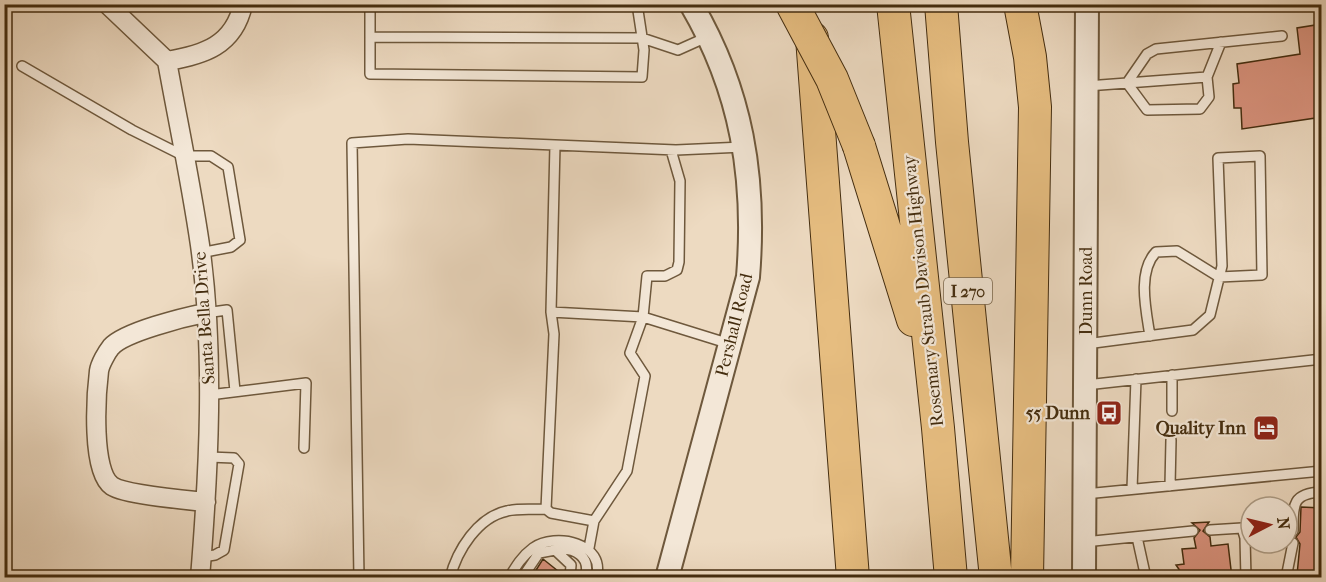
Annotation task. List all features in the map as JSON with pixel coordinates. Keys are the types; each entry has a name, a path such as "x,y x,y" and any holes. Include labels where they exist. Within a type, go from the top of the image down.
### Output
{"highway":[{"path":"792,4 832,79 859,146 932,381"},
{"path":"809,4 853,578"},
{"name":"Rosemary Straub Davison Highway","path":"893,4 951,578"},
{"name":"I 270","path":"942,4 952,142 996,578"},
{"path":"1020,4 1035,106 1027,578"}],"street":[{"path":"107,4 167,61 211,51 227,35 241,12 243,4"},
{"name":"Pershall Road","path":"667,578 748,277 752,228 745,147 733,95 708,36 691,4"},
{"name":"Dunn Road","path":"1084,578 1089,5"},
{"name":"Santa Bella Drive","path":"167,61 200,253 205,313 209,457 200,578"},
{"path":"205,313 166,321 112,345 99,369 97,440 101,472 112,486 147,494 206,502"}],"lane":[{"path":"370,4 370,74 642,77 642,38 637,4"},
{"path":"370,37 642,38 678,51 708,36"},
{"path":"1127,83 1147,54 1156,49 1282,36"},
{"path":"1127,83 1147,110 1200,109 1209,97 1207,77 1221,42"},
{"path":"22,66 132,130 184,156 211,156 228,167 240,240 231,246 200,253"},
{"path":"1087,86 1207,77"},
{"path":"359,578 352,143 408,139 671,150 745,147"},
{"path":"546,509 554,334 551,312 555,145"},
{"path":"589,548 594,521 627,471 645,376 630,353 643,317 647,276 665,276 677,270 679,262 680,181 671,150"},
{"path":"1086,344 1150,336 1193,330 1210,315 1219,277 1222,266 1218,158 1260,156 1262,275 1219,277 1177,251 1156,252 1148,261 1144,303 1150,336"},
{"path":"205,313 227,310 235,391"},
{"path":"551,312 643,317 730,344"},
{"path":"1086,384 1322,359"},
{"path":"1172,375 1172,411"},
{"path":"1132,489 1136,379"},
{"path":"209,395 306,383 304,448"},
{"path":"1170,486 1171,440"},
{"path":"202,557 215,555 224,550 239,464 234,458 209,457"},
{"path":"1085,494 1322,471"},
{"path":"1299,499 1308,492 1322,492"},
{"path":"450,578 466,542 480,525 507,511 546,509 551,513 594,521"},
{"path":"1210,530 1239,527 1244,531 1246,578"},
{"path":"1084,542 1194,531"},
{"path":"1137,537 1146,578"},
{"path":"509,578 519,561 534,547 550,541 569,542 589,548 597,560 596,578"},
{"path":"522,578 539,554 568,548 583,556 588,571 585,578"},
{"path":"555,550 571,565 570,578"},
{"path":"1286,578 1291,555"}],"building":[{"path":"1322,24 1322,117 1242,129 1241,108 1234,108 1233,84 1239,83 1237,64 1300,54 1297,28"},
{"path":"1301,507 1322,508 1322,575 1297,575"},
{"path":"1209,522 1203,531 1210,537 1211,546 1228,544 1232,578 1185,578 1176,565 1184,564 1182,549 1196,548 1194,538 1200,530 1192,523"},
{"path":"543,559 563,575 563,578 531,578"}],"place":[{"name":"55 Dunn","path":"1109,413"},
{"name":"Quality Inn","path":"1266,428"}]}
